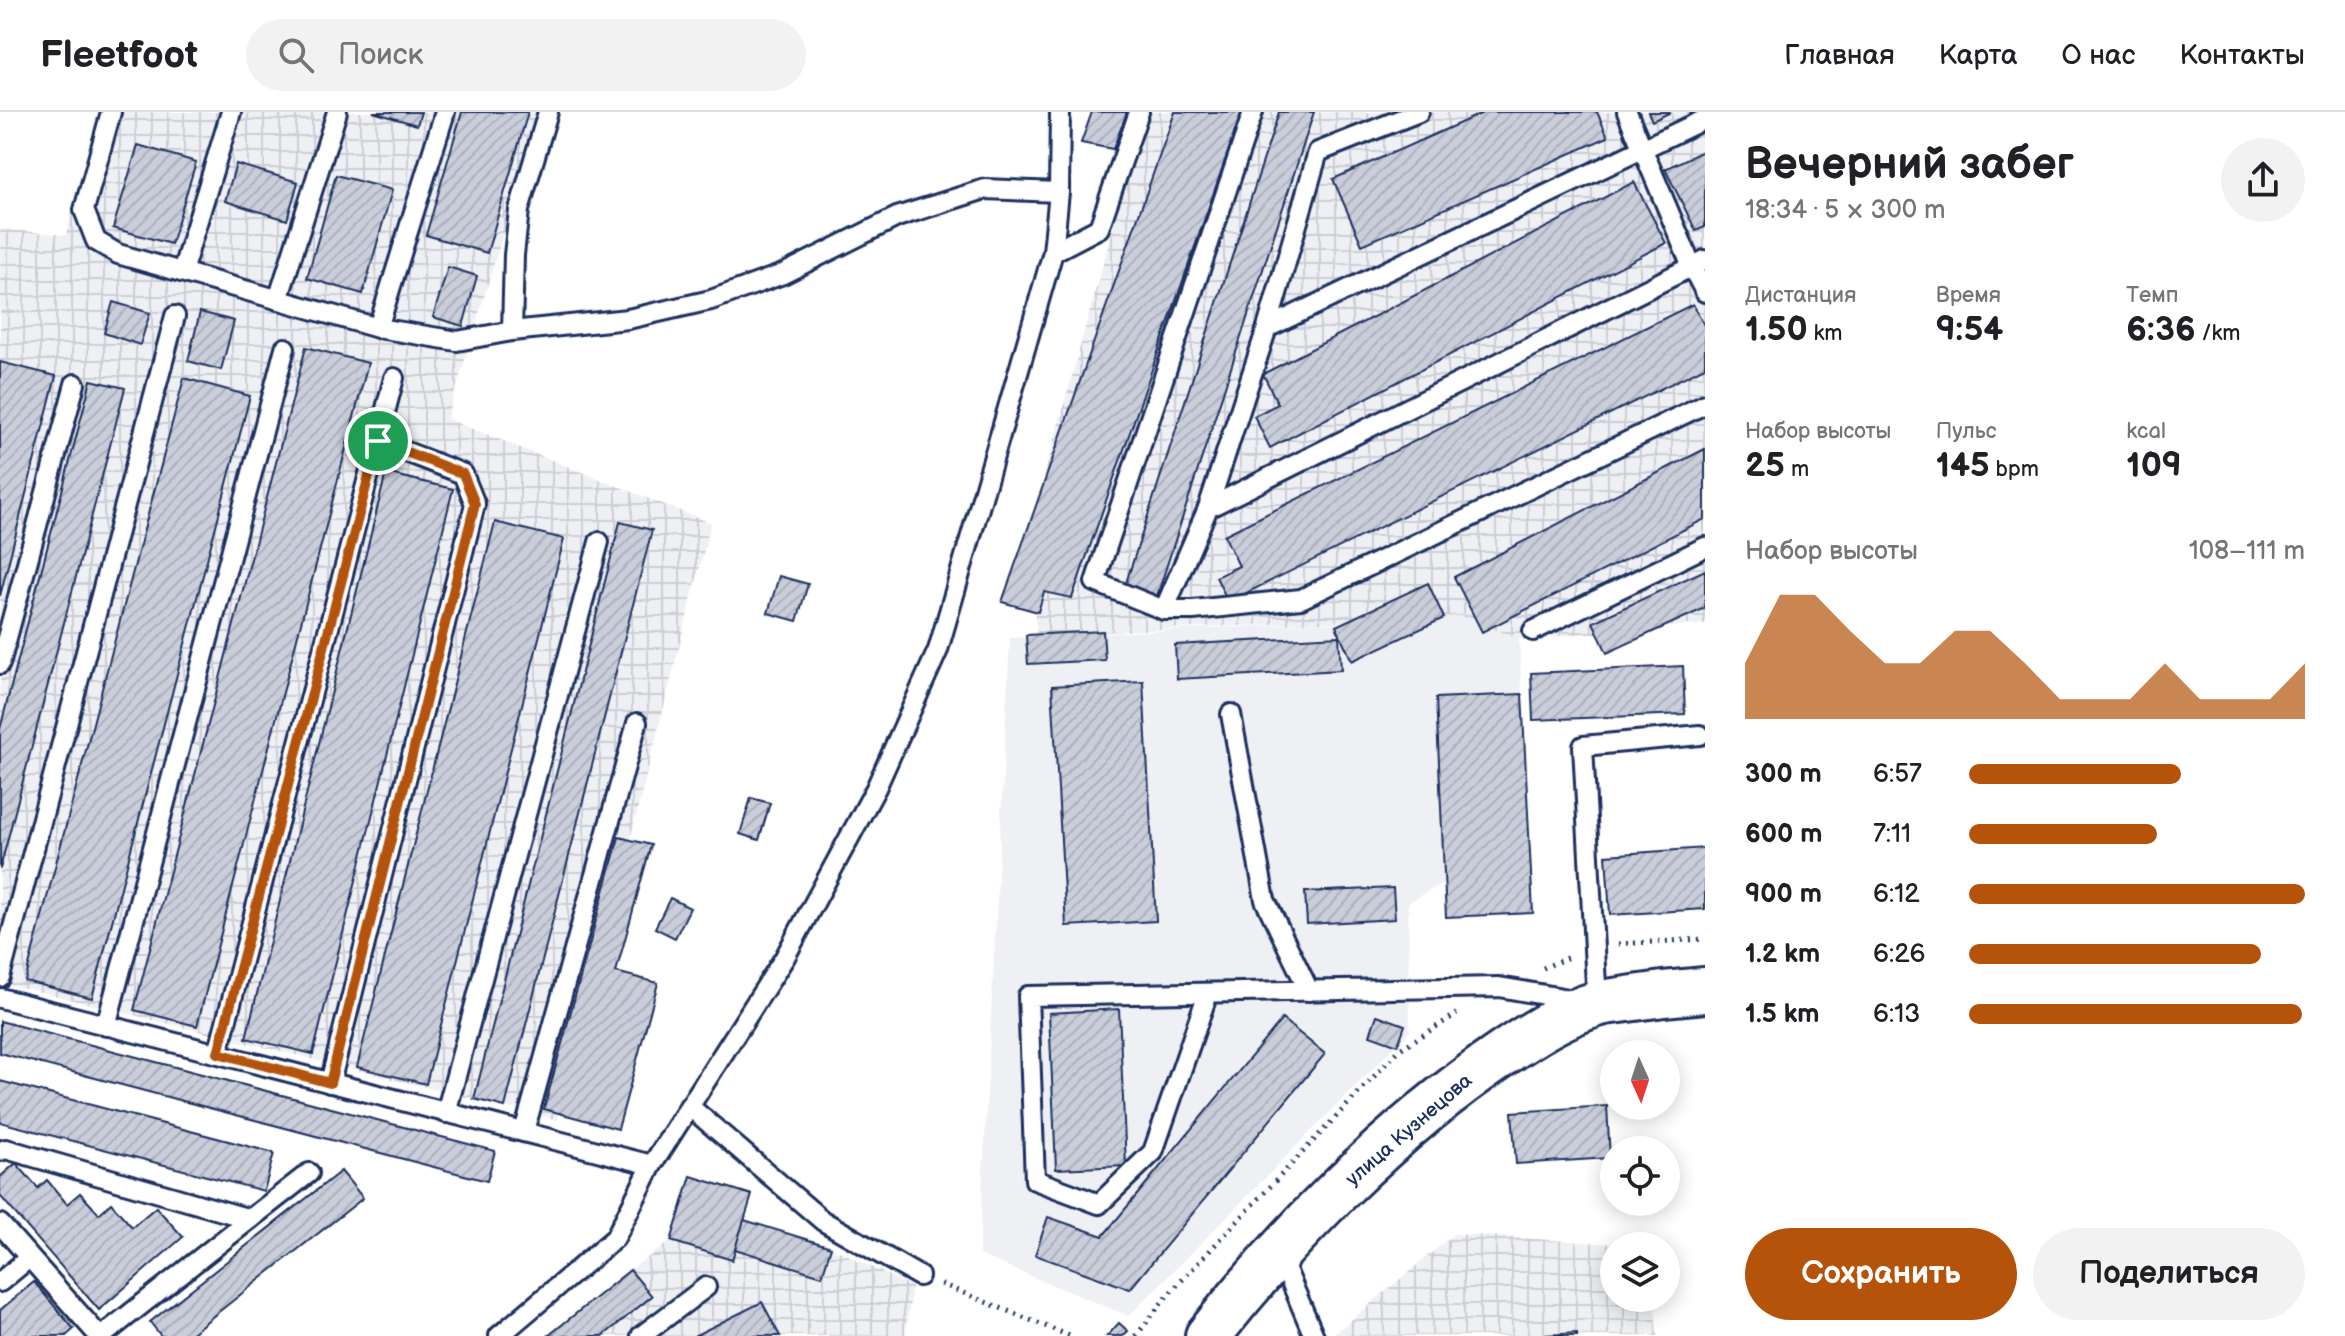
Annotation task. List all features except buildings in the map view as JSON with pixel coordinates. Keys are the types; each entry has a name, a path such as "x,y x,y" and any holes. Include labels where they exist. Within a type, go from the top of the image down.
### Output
{"main road":[{"name":"улица Кузнецова","path":"1208,1336 1279,1253 1348,1182 1416,1118 1476,1072 1538,1030 1597,1004 1705,990"}],"lane":[{"path":"111,112 84,210 96,241 118,254 378,328 457,341 512,331 628,319 711,300 783,274 897,217 985,189 1059,192"},
{"path":"182,272 231,112"},
{"path":"278,300 337,112"},
{"path":"378,328 445,112"},
{"path":"512,331 519,210 548,112"},
{"path":"499,1336 615,1238 652,1165 785,957 876,788 938,650 1053,252 1059,192 1060,112"},
{"path":"1053,252 1099,228 1139,112"},
{"path":"1253,112 1095,582 1164,610 1301,599 1705,404"},
{"path":"1164,610 1208,508 1267,328 1318,152 1419,112"},
{"path":"1627,112 1698,264 1705,292"},
{"path":"1267,328 1705,119"},
{"path":"1208,508 1698,264"},
{"path":"0,977 175,316"},
{"path":"106,1026 285,348"},
{"path":"218,1053 394,378"},
{"path":"0,664 75,384"},
{"path":"330,1083 475,504 463,474 378,441"},
{"path":"446,1113 599,542"},
{"path":"1533,631 1705,547"},
{"path":"1231,714 1265,900 1309,991"},
{"path":"524,1132 637,723"},
{"path":"1208,993 1153,1152 1099,1204 1035,1180 1028,996 1499,987 1597,1004 1583,746 1700,735"},
{"path":"0,998 652,1165"},
{"path":"689,1106 823,1221 919,1276"},
{"path":"0,1151 6,1149 250,1219"},
{"path":"0,1224 100,1336 309,1173"},
{"path":"1279,1253 1314,1336"},
{"path":"0,1282 29,1258"},
{"path":"641,1336 706,1287"}],"path":[{"path":"919,1276 1070,1336"}],"shaded area":[{"path":"99,112 540,112 447,419 711,523 558,1120 0,982 0,229 66,235"},
{"path":"1145,112 1705,112 1705,624 1519,639 1461,616 1037,635 1026,542"},
{"path":"1461,616 1519,639 1531,877 1444,882 1408,903 1410,1031 1129,1316 979,1255 1010,638"},
{"path":"691,1176 752,1195 745,1220 831,1247 912,1287 905,1336 548,1336 671,1241"},
{"path":"1454,1234 1600,1243 1600,1312 1655,1312 1657,1336 1332,1336"}],"route":[{"path":"378,441 463,474 475,504 330,1083 218,1053 378,441"}]}
